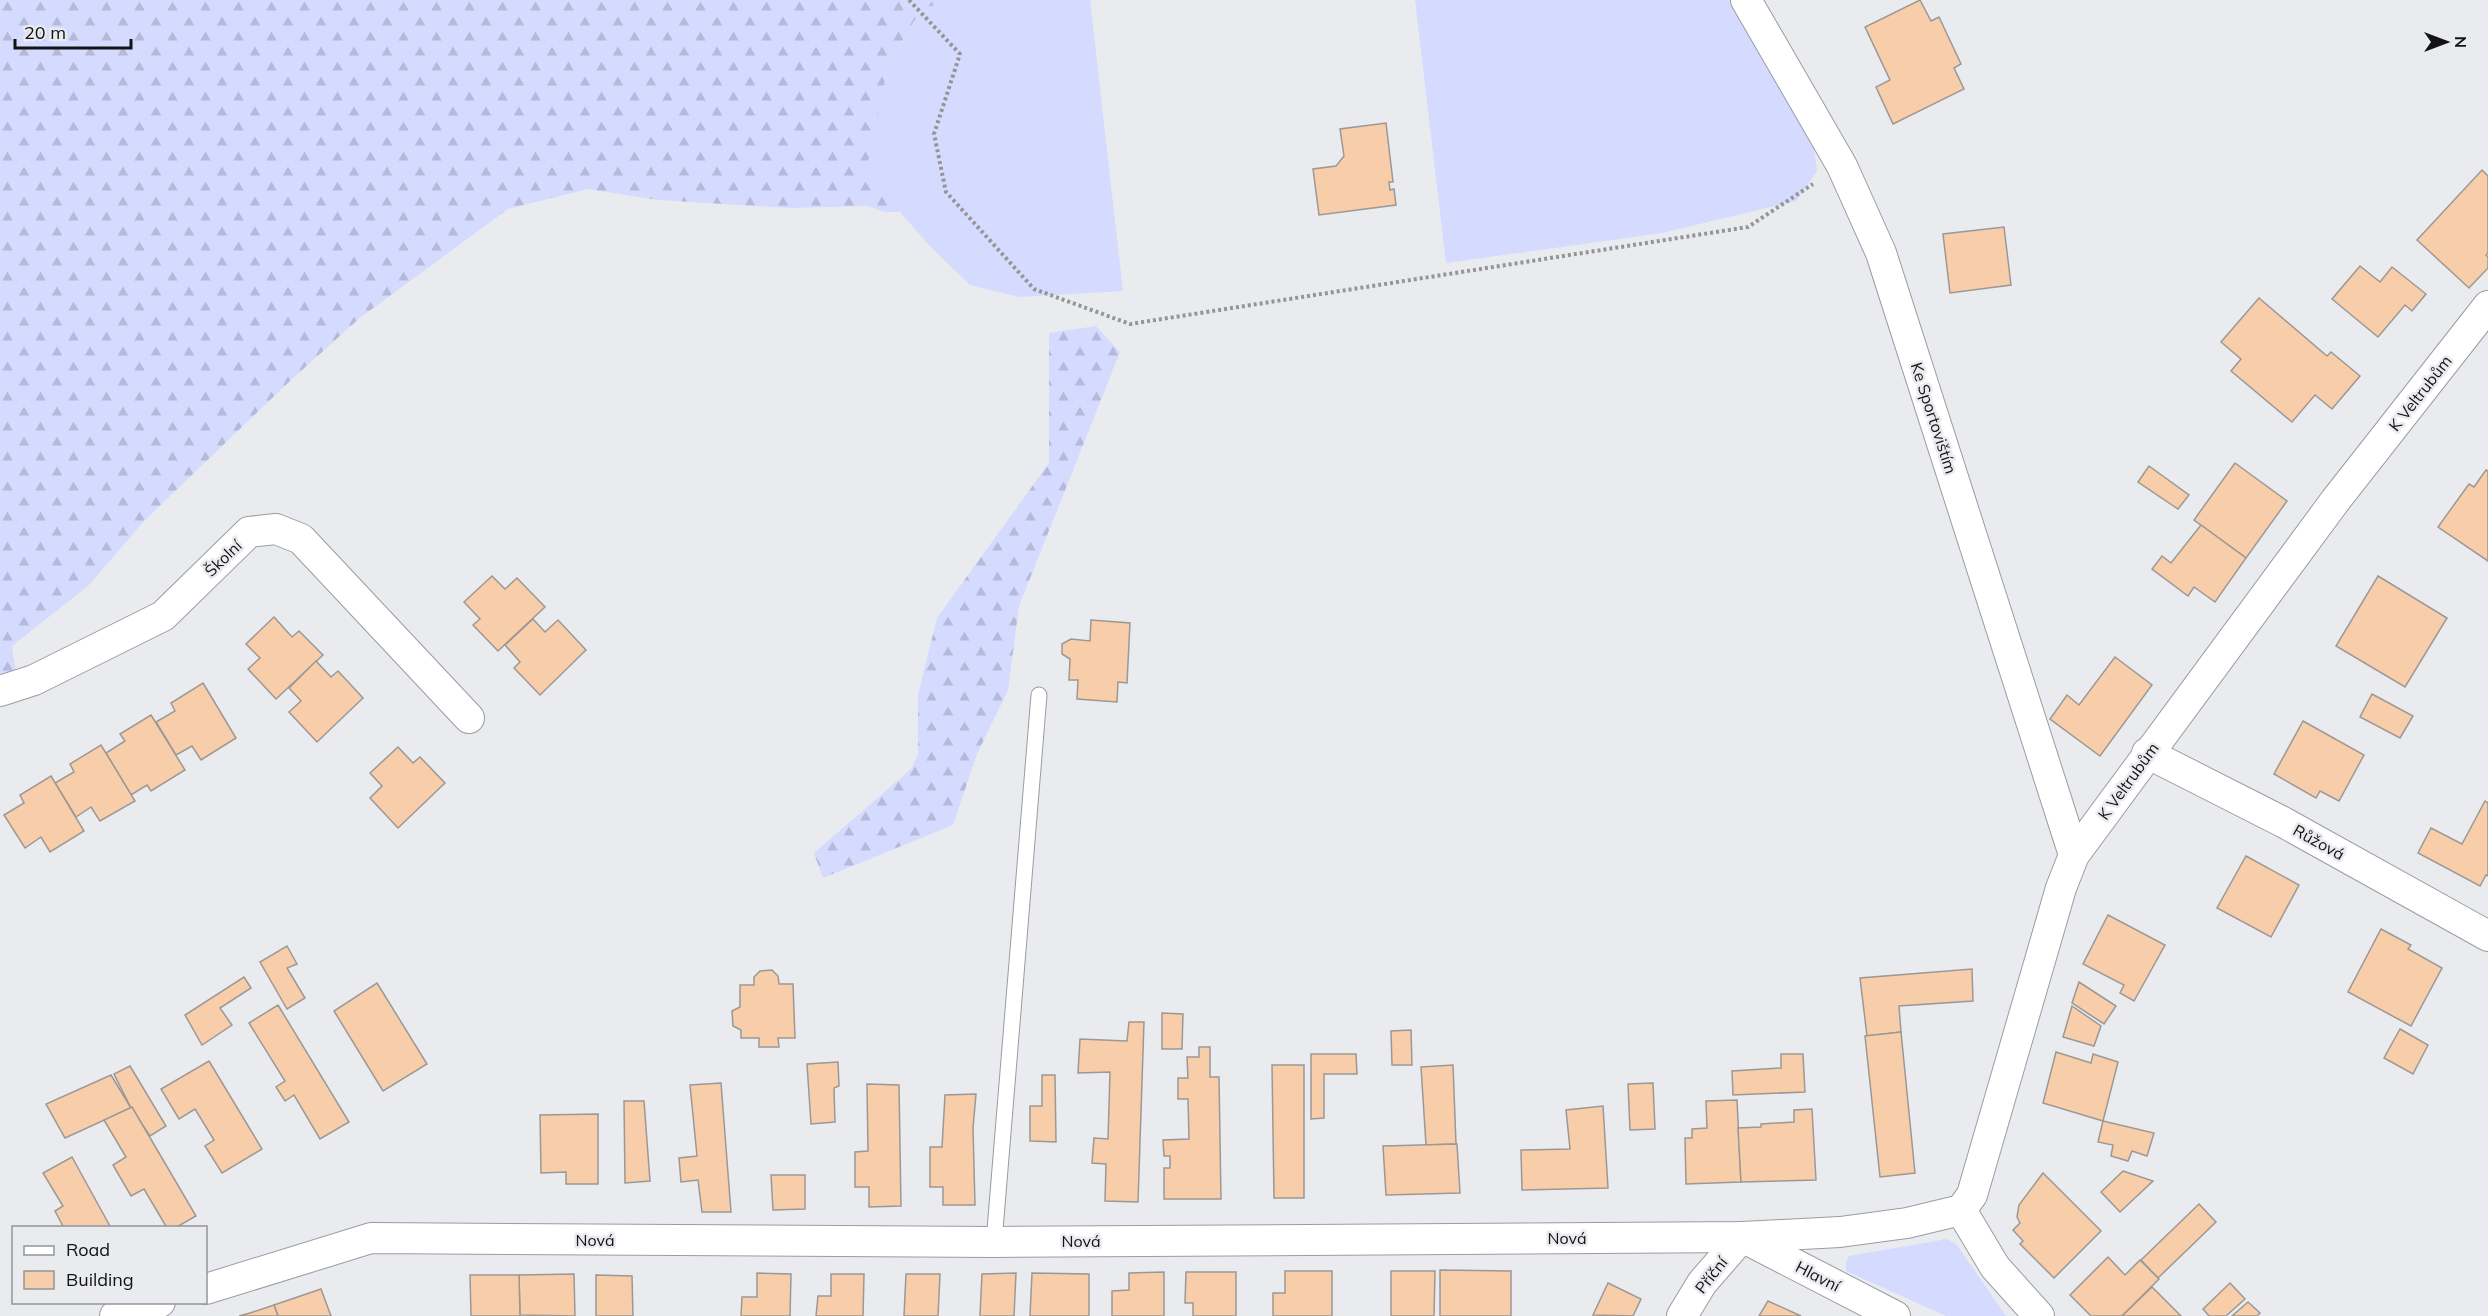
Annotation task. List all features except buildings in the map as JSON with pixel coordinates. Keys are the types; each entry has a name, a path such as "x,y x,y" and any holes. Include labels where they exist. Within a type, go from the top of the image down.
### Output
{"street":[{"name":"Ke Sportovištím","path":"1746,0 1842,166 1881,253 2074,855"},
{"name":"K Veltrubům","path":"1961,1210 1972,1195 2061,888 2074,855 2335,501 2488,306"},
{"name":"Školní","path":"0,691 34,680 163,616 249,532 276,529 301,539 469,718"},
{"name":"Růžová","path":"2147,753 2283,822 2488,936"},
{"name":"Nová","path":"207,1288 371,1238 994,1242 1742,1237 1840,1232 1907,1223 1961,1210"},
{"path":"1961,1210 1995,1267 2039,1316"},
{"name":"Příční","path":"1682,1316 1702,1283 1742,1237"},
{"name":"Hlavní","path":"1742,1237 1894,1316"},
{"path":"115,1316 154,1304"}],"lane":[{"path":"994,1242 1039,694"}],"path":[{"path":"909,0 960,54 934,134 946,192 1034,289 1130,324 1748,227 1842,166"}],"green space":[{"path":"0,0 979,0 922,7 888,66 866,172 899,210 898,212 884,212 868,206 789,208 658,200 588,189 508,209 361,317 292,379 144,521 89,585 12,646 17,680 0,683"},
{"path":"979,0 1090,0 1123,291 1019,297 970,285 928,244 865,172 888,66 922,7"},
{"path":"1415,0 1734,0 1814,147 1817,171 1796,201 1662,233 1446,263"},
{"path":"1096,326 1120,352 1019,606 1008,690 977,754 953,825 823,878 814,853 911,769 918,754 918,695 937,618 1049,463 1049,333"},
{"path":"1947,1239 1956,1244 2006,1316 1946,1316 1846,1271 1849,1256"}]}
